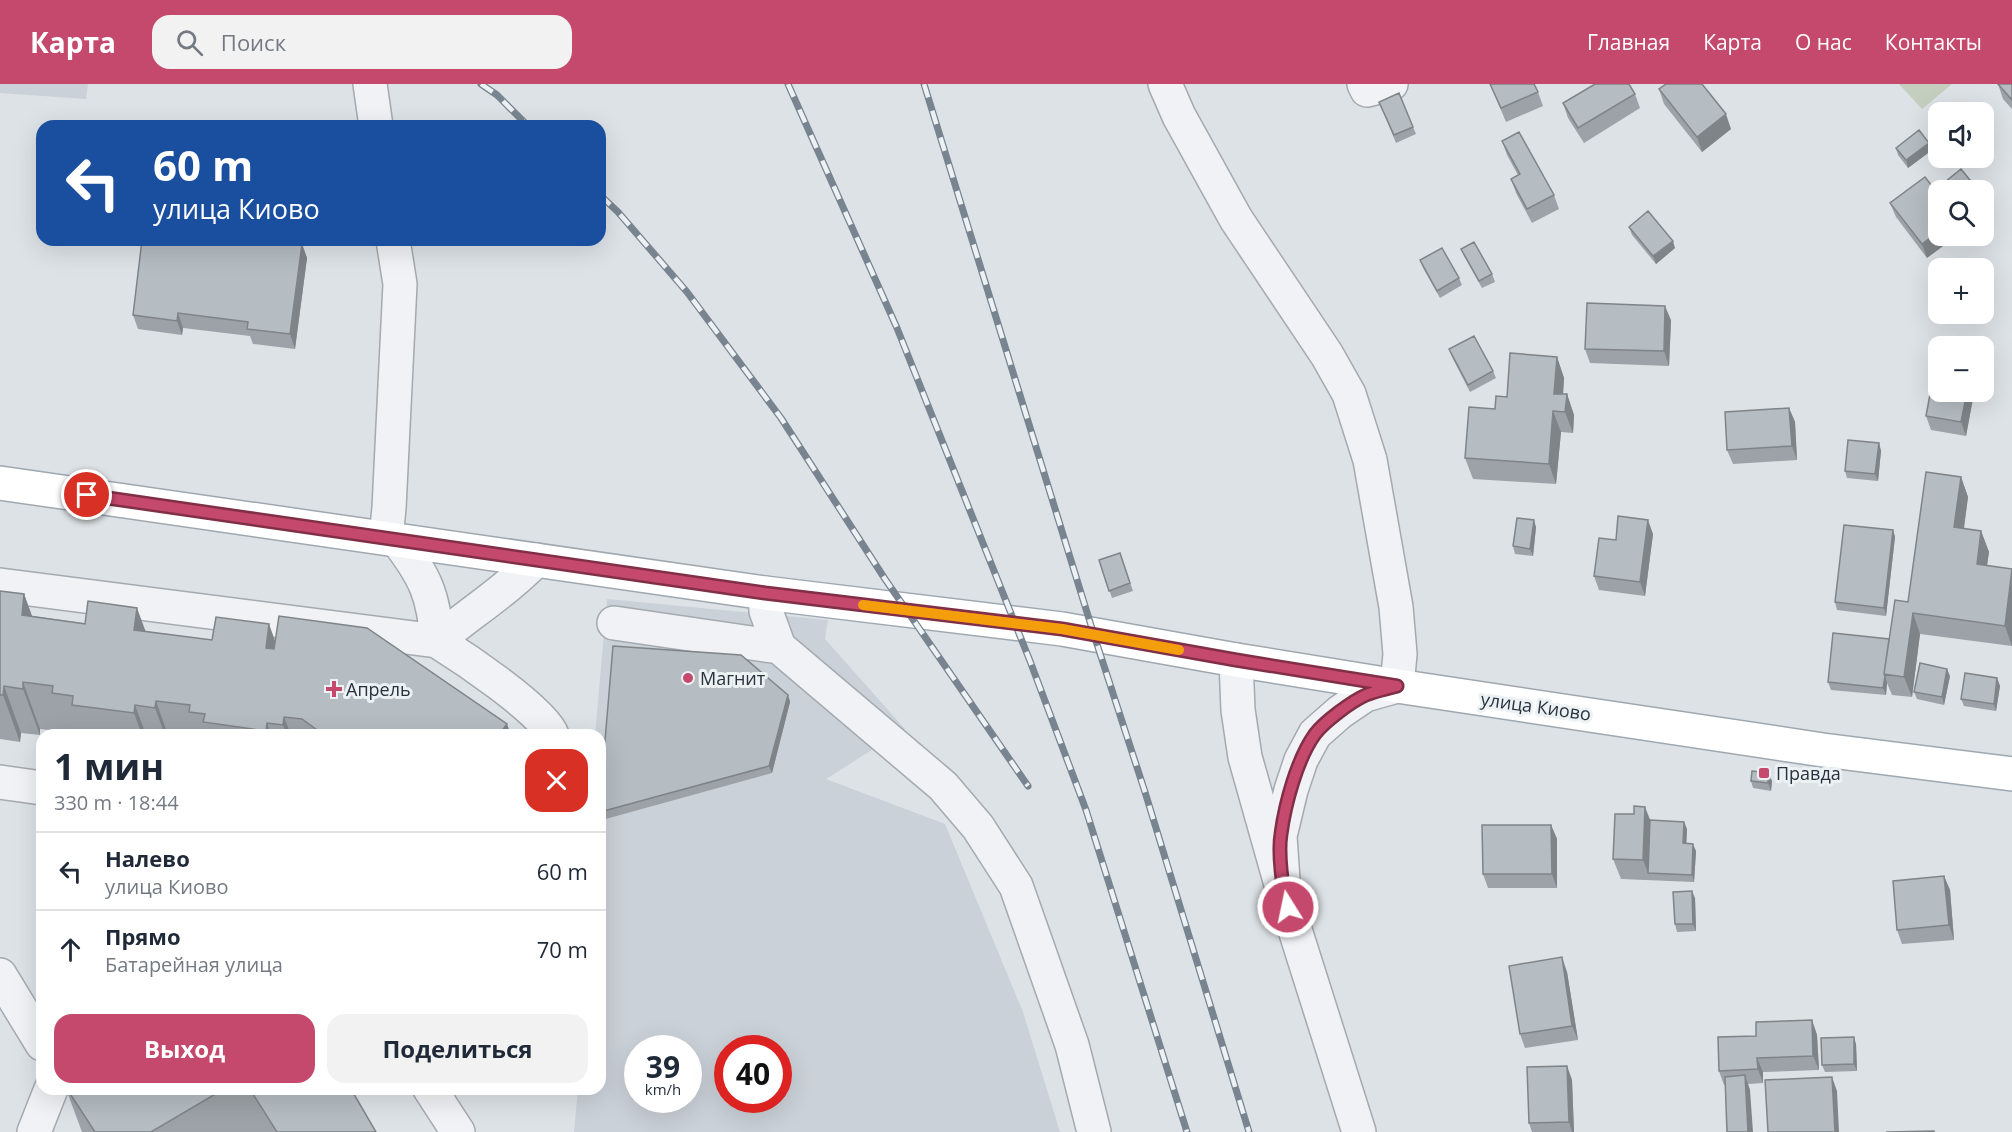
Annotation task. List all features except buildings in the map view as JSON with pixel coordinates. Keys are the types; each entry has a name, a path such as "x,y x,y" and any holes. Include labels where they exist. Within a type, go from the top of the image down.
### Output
{"main road":[{"name":"улица Киово","path":"0,483 765,593 1062,629 1397,686 1823,750 2012,774"}],"street":[{"path":"370,84 375,120"},
{"path":"1166,84 1179,116 1236,219 1327,355 1349,394 1370,460 1396,607 1400,654 1397,686 1365,695 1341,712 1315,734 1301,760 1280,836 1284,895"},
{"path":"1364,84 1367,90 1391,84"},
{"path":"394,246 400,284 390,508 392,539 415,563 428,587 435,614 437,641"},
{"path":"437,641 517,580 536,560"},
{"path":"0,585 437,641 464,658 540,717 548,729"},
{"path":"765,593 766,611 778,646 943,786 978,827 1016,886 1072,1045 1094,1132"},
{"path":"614,623 778,646"},
{"path":"1236,660 1238,710 1245,757 1284,895 1359,1132"},
{"path":"0,782 36,787"},
{"path":"0,975 36,1034"},
{"path":"34,1132 49,1095"},
{"path":"434,1095 458,1132"}],"shaded area":[{"path":"0,84 88,84 86,99 0,93"},
{"path":"607,599 828,620 825,639 905,729 826,779 945,824 1023,1012 1060,1132 574,1132 577,1095 606,1095 606,729 596,729"}],"green space":[{"path":"1899,84 1952,84 1928,102 1922,109"}],"railway":[{"path":"481,84 497,95 522,120"},
{"path":"788,84 897,328 1030,661 1086,810 1187,1132"},
{"path":"924,84 1249,1132"},
{"path":"606,201 687,292 781,418 885,579 1028,786"}],"slow traffic":[{"path":"863,605 1062,629 1179,650"}],"place":[{"name":"Магнит","path":"688,678"},
{"name":"Апрель","path":"334,689"},
{"name":"Правда","path":"1764,773"}],"route":[{"path":"87,495 765,593 1062,629 1397,686 1365,695 1341,712 1315,734 1301,760 1280,836 1284,895 1288,907"}]}
